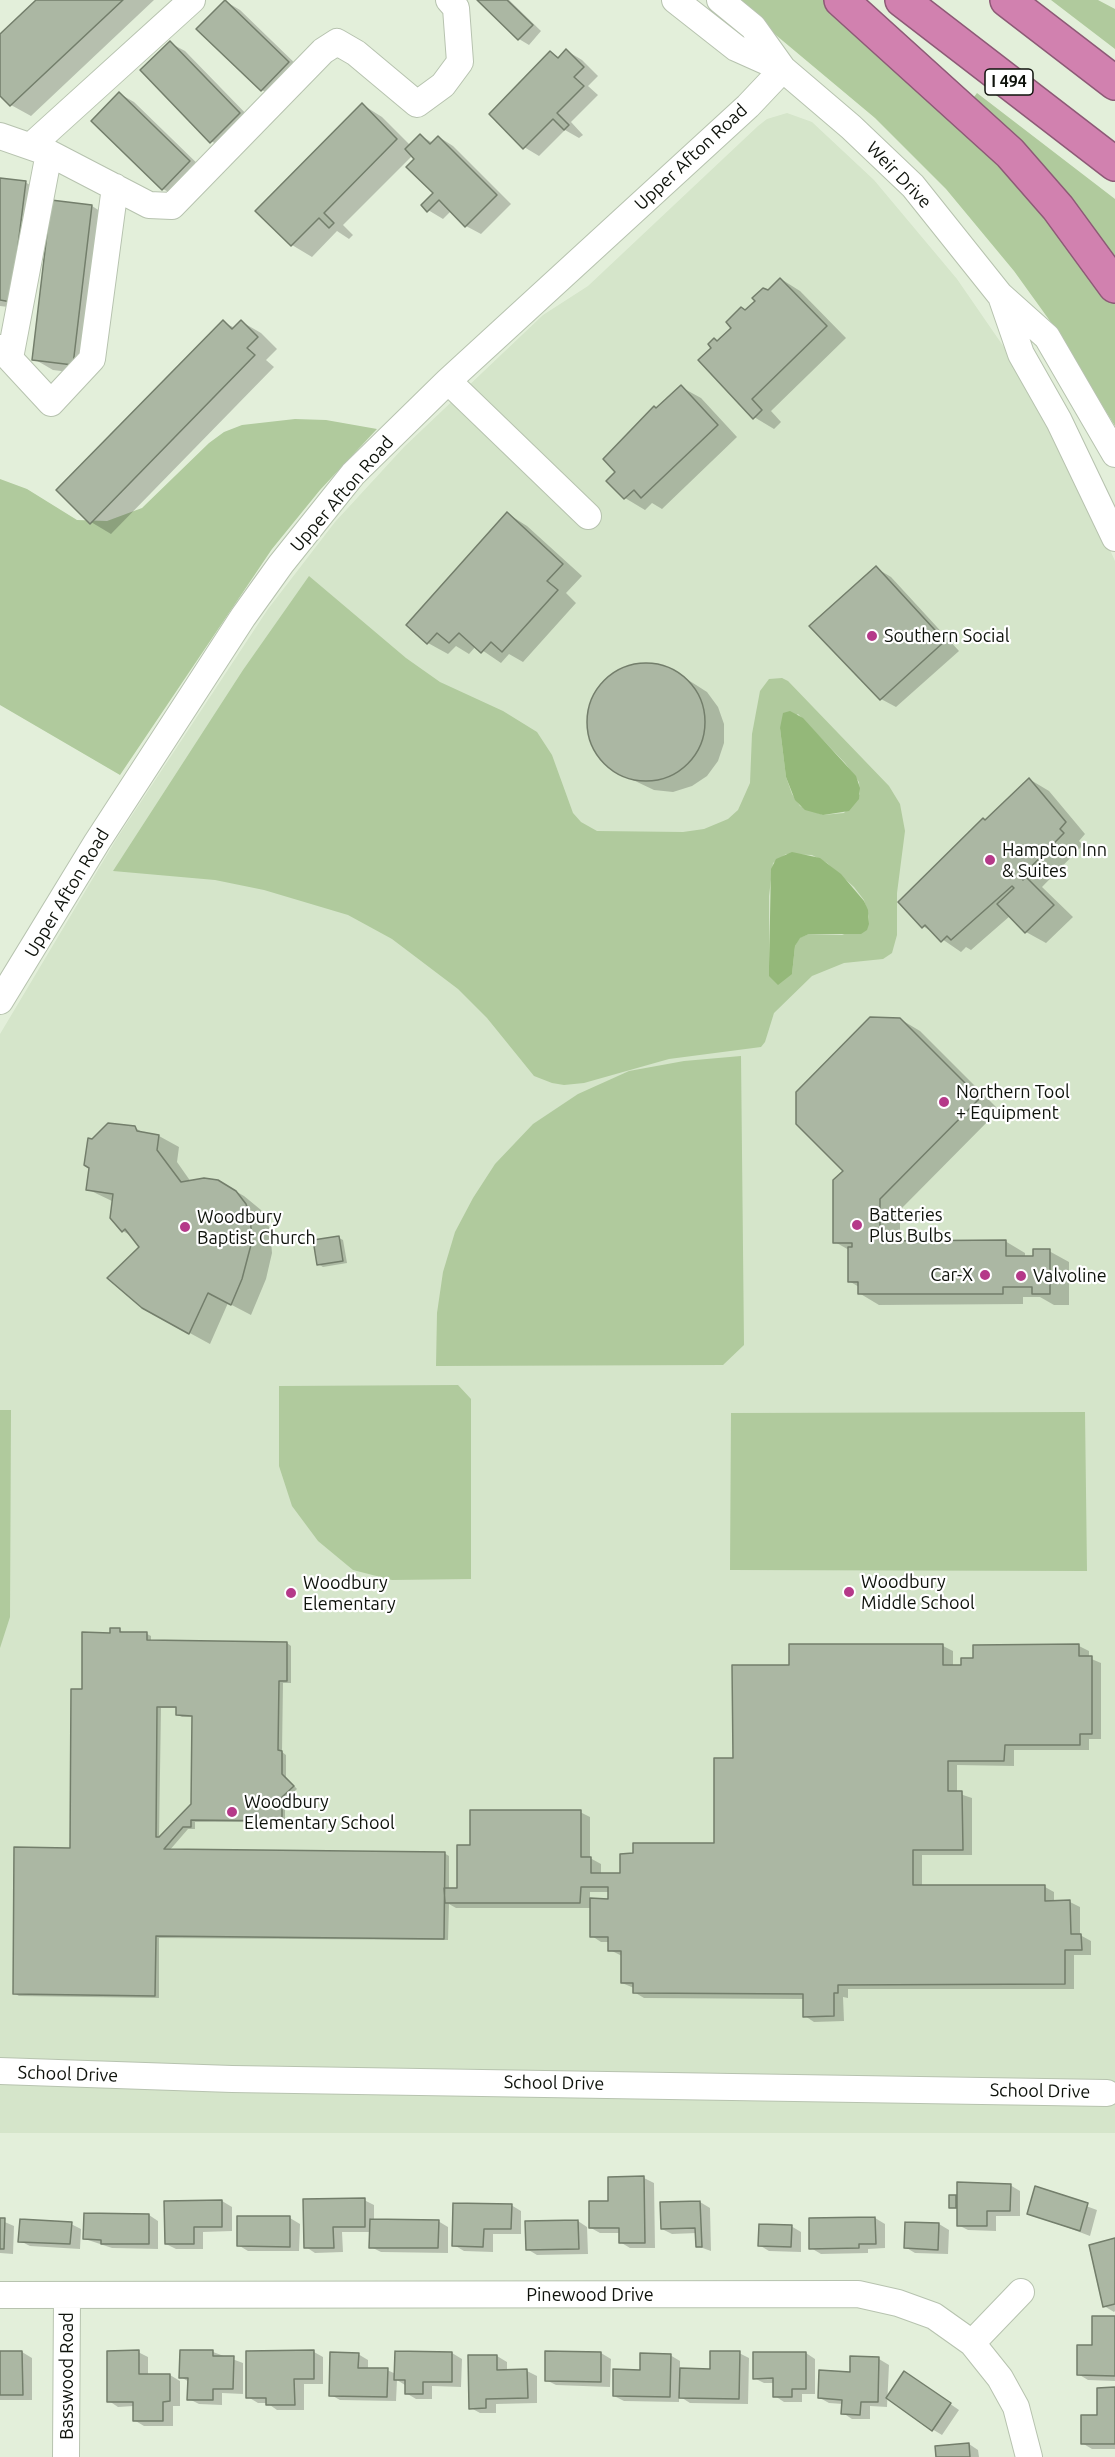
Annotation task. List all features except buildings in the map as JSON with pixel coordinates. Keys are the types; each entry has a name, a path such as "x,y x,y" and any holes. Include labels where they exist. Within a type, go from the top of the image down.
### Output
{"highway":[{"path":"841,0 1010,153 1058,208 1115,286"},
{"name":"I 494","path":"902,0 1115,164"},
{"path":"1007,0 1115,83"}],"street":[{"path":"115,187 92,359 51,403 5,353 40,149 192,0"},
{"path":"0,136 40,149 149,205 172,206 324,51 338,42 356,53 417,104 443,85 460,62 456,8 449,0"},
{"name":"Weir Drive","path":"675,0 736,48 783,69"},
{"name":"Weir Drive","path":"720,0 753,27 783,69 851,127 913,186 1000,296 1047,337 1115,454"},
{"name":"Upper Afton Road","path":"0,1001 97,842 243,617 281,564 353,474 448,381 748,106 783,69"},
{"name":"Weir Drive","path":"1000,296 1021,354 1059,421 1115,538"},
{"path":"448,381 588,516"},
{"name":"School Drive","path":"0,2071 232,2079 1107,2093"},
{"path":"972,2343 1021,2292"},
{"name":"Pinewood Drive","path":"0,2295 858,2294 898,2303 934,2316 972,2343 1000,2378 1016,2407 1029,2457"},
{"name":"Basswood Road","path":"66,2457 67,2295"}],"shaded area":[{"path":"734,0 830,0 940,99 1084,257 1115,303 1115,426 1050,321 1014,271 946,189 875,118"},
{"path":"1051,0 1098,0 1115,9 1115,49"},
{"path":"977,93 1115,199 1115,269 970,102"},
{"path":"787,113 812,122 874,180 957,279 1008,353 1075,473 1115,561 1115,2133 0,2133 0,1034 117,838 268,609 335,522 404,447 543,315 588,286 758,126 767,119"},
{"path":"295,419 326,420 377,429 320,490 272,549 120,775 0,705 0,479 27,489 77,520 107,521 142,508 209,443 224,432 242,425"},
{"path":"309,576 406,658 440,682 503,711 537,732 552,755 573,813 581,822 597,831 683,832 704,829 728,819 738,810 750,783 752,734 760,691 769,679 782,678 788,681 889,786 900,804 905,831 897,893 897,935 892,953 883,959 844,963 812,976 774,1013 765,1042 761,1047 669,1059 584,1083 564,1085 534,1076 487,1018 458,989 392,939 348,915 264,890 215,880 113,871 243,670","holes":["798,714 845,763 859,782 860,794 844,813 823,815 800,806 792,794 786,777 780,728","786,854 812,855 827,863 854,887 864,900 869,917 869,924 842,935 809,934 799,938 795,946 792,974 769,966 769,896 773,863"]},
{"path":"790,711 803,718 856,776 860,788 859,799 849,811 823,815 805,810 795,800 786,777 780,728 783,713"},
{"path":"792,852 820,858 841,874 864,901 868,910 869,924 867,930 861,934 809,934 800,938 795,946 792,974 778,985 769,976 771,869 776,859"},
{"path":"741,1056 744,1345 723,1365 436,1366 437,1313 443,1272 455,1232 495,1164 533,1124 578,1094 629,1071 684,1061"},
{"path":"458,1385 471,1399 471,1579 392,1580 353,1570 318,1541 292,1506 279,1466 279,1386"},
{"path":"0,1410 11,1410 10,1617 0,1648"},
{"path":"1085,1412 1087,1571 730,1570 731,1413"}],"place":[{"name":"Southern Social","path":"872,636"},
{"name":"Hampton Inn & Suites","path":"990,860"},
{"name":"Northern Tool + Equipment","path":"944,1102"},
{"name":"Batteries Plus Bulbs","path":"857,1225"},
{"name":"Woodbury Baptist Church","path":"185,1227"},
{"name":"Car-X","path":"985,1275"},
{"name":"Valvoline","path":"1021,1276"},
{"name":"Woodbury Middle School","path":"849,1592"},
{"name":"Woodbury Elementary","path":"291,1593"},
{"name":"Woodbury Elementary School","path":"232,1812"}]}
